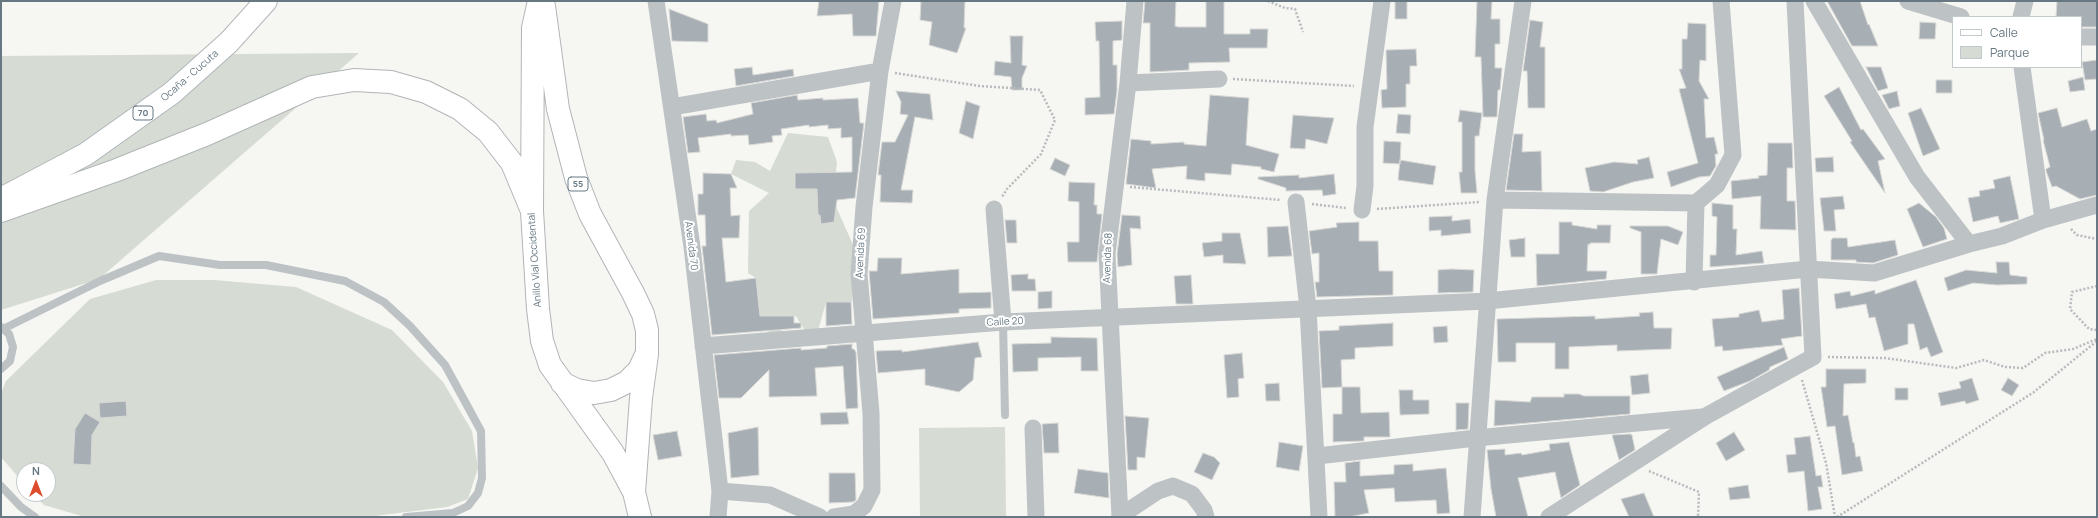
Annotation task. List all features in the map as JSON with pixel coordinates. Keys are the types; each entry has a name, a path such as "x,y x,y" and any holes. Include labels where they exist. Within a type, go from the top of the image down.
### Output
{"main road":[{"name":"Ocaña - Cucuta","path":"1,199 86,154 172,93 229,42 266,1"},
{"name":"Anillo Vial Occidental","path":"539,1 533,28 532,211 538,309 542,341 550,365 613,453 634,492 640,517"},
{"name":"Anillo Vial Occidental","path":"543,1 558,108 576,178 590,214 643,314 647,330 647,354 641,398 634,492"},
{"path":"1,211 124,168 207,134 312,87 354,80 391,82 426,92 460,109 488,132 512,163 532,211"},
{"path":"562,383 577,390 594,393 612,390 627,382 639,370 647,354"}],"street":[{"name":"Avenida 70","path":"656,1 672,107 703,346 720,491 718,517"},
{"name":"Avenida 69","path":"834,517 854,514 864,506 872,490 871,413 859,274 864,206 880,71 893,1"},
{"name":"Avenida 68","path":"1120,516 1108,318 1106,254 1128,83 1135,1"},
{"path":"1362,210 1365,186 1365,127 1382,1"},
{"path":"1472,517 1476,438 1495,200 1523,1"},
{"path":"1495,200 1696,203 1717,185 1733,155 1721,1"},
{"path":"1549,517 1706,416 1813,357 1796,1"},
{"path":"1814,1 1917,177 1969,244"},
{"path":"1908,1 1958,16"},
{"path":"2021,16 2025,1"},
{"path":"2082,37 2097,37"},
{"path":"2022,68 2043,220"},
{"path":"672,107 880,71"},
{"path":"1128,83 1219,79"},
{"path":"1296,202 1308,308 1317,456 1319,517"},
{"path":"1694,282 1696,203"},
{"name":"Calle 20","path":"703,346 1003,322 1487,301 1694,282 1808,269 1874,272 1969,244 2002,236 2043,220 2097,205"},
{"path":"994,209 1003,322"},
{"path":"1317,456 1476,438 1665,422 1706,416"},
{"path":"1033,428 1036,517"},
{"path":"1120,516 1158,491 1173,486 1192,494 1204,510 1206,517"},
{"path":"720,491 770,495 820,517"}],"lane":[{"path":"1,369 10,361 14,347 8,334 2,328 100,281 159,256 220,266 266,265 345,281 384,302 410,326 445,365 481,430 482,478 478,493 468,506 453,513 406,517"},
{"path":"1003,322 1005,415"},
{"path":"1,486 21,507 35,517"}],"path":[{"path":"1268,1 1285,8 1295,9 1303,32"},
{"path":"880,71 980,86 1040,90 1055,120 1042,154 1007,189 994,209"},
{"path":"1219,79 1370,86"},
{"path":"2061,216 2077,235 2097,239"},
{"path":"2097,286 2072,292 2070,309 2089,329 2097,330"},
{"path":"1813,357 1884,358 1956,368 1984,360 2005,367 2023,368 2045,353 2073,348 2097,340"},
{"path":"1798,366 1826,462 1836,517 2034,392 2097,340"},
{"path":"1632,464 1699,492 1698,517"}],"green space":[{"path":"359,53 99,279 1,310 1,56"},
{"path":"788,133 828,137 837,162 835,181 826,184 854,247 852,302 826,302 818,331 805,331 796,316 781,316 782,335 762,330 756,278 748,273 749,211 769,193 731,174 736,160 755,162 770,171"},
{"path":"156,280 214,280 296,287 392,330 443,382 472,431 478,468 468,499 447,507 366,517 85,517 44,505 41,502 56,502 56,462 16,462 16,475 1,457 1,393 6,381 90,299"},
{"path":"1005,427 1006,517 920,517 919,428"}],"building":[{"path":"819,1 879,1 876,36 853,36 852,14 817,16"},
{"path":"921,1 965,1 964,28 966,28 957,53 929,45 932,22 920,20"},
{"path":"1145,1 1176,1 1175,26 1206,27 1206,1 1224,1 1224,34 1250,34 1250,29 1268,29 1267,48 1229,48 1230,62 1189,63 1189,70 1150,72 1150,23 1143,23"},
{"path":"1395,1 1407,1 1407,19 1395,19"},
{"path":"1477,1 1492,1 1491,19 1500,19 1500,44 1495,44 1495,68 1502,68 1500,90 1498,90 1497,117 1483,117 1481,57 1475,57"},
{"path":"1827,1 1860,1 1868,25 1869,24 1878,46 1852,46"},
{"path":"2057,1 2097,1 2097,27 2082,27 2082,16 2056,16"},
{"path":"669,9 708,24 708,42 672,41"},
{"path":"1530,20 1543,22 1540,47 1545,47 1545,108 1528,108 1527,71 1523,71"},
{"path":"1122,21 1122,40 1113,41 1113,65 1117,65 1117,91 1114,114 1085,115 1085,98 1100,97 1099,41 1096,41 1095,22"},
{"path":"1920,22 1936,23 1935,39 1919,39"},
{"path":"1688,23 1706,24 1706,61 1700,60 1699,81 1709,99 1704,99 1706,138 1714,137 1718,154 1715,154 1716,166 1710,176 1699,177 1671,187 1667,172 1698,163 1679,89 1686,88 1679,69 1682,69 1682,39 1687,39"},
{"path":"1010,36 1023,36 1022,65 1027,66 1022,78 1022,90 1012,90 1011,77 994,75 995,61 1011,63"},
{"path":"1416,49 1417,66 1410,66 1410,84 1406,84 1406,107 1382,108 1381,90 1387,89 1386,50"},
{"path":"2097,60 2097,79 2085,80 2082,62"},
{"path":"752,67 753,75 793,69 794,76 736,86 734,69"},
{"path":"1866,67 1881,67 1888,88 1878,91"},
{"path":"2083,77 2085,90 2070,92 2068,81"},
{"path":"1936,80 1952,80 1952,93 1936,93"},
{"path":"1839,87 1861,130 1863,129 1885,159 1878,161 1885,193 1850,142 1852,141 1824,96"},
{"path":"896,91 930,94 933,120 915,117 901,190 913,190 912,203 880,202 881,175 878,175 882,142 895,142 908,115 900,114 901,102"},
{"path":"1897,91 1900,106 1889,109 1882,95"},
{"path":"797,95 798,100 858,98 860,123 864,123 855,198 837,200 834,222 821,224 820,215 818,215 817,189 795,189 795,173 852,172 852,137 841,138 841,128 828,129 828,125 809,127 809,125 781,129 782,135 772,136 773,142 749,145 748,135 731,136 731,134 698,138 700,152 688,153 683,117 706,114 707,121 716,120 717,123 753,114 751,103"},
{"path":"1210,95 1249,98 1246,145 1279,154 1274,172 1261,169 1261,167 1232,164 1231,175 1205,173 1205,181 1186,179 1187,166 1152,169 1156,188 1126,184 1131,139 1151,141 1151,144 1184,142 1184,144 1206,146"},
{"path":"966,101 980,106 973,139 959,133"},
{"path":"1921,108 1940,149 1923,156 1908,113"},
{"path":"2057,108 2062,127 2087,119 2091,131 2097,129 2097,195 2080,199 2056,186 2052,187 2046,171 2046,169 2050,167 2038,113"},
{"path":"1460,110 1482,113 1479,136 1475,136 1475,171 1477,193 1461,193 1459,172 1462,172 1462,122 1458,122"},
{"path":"1398,114 1411,115 1410,134 1396,133"},
{"path":"1293,115 1334,118 1327,144 1306,139 1305,149 1290,148"},
{"path":"1514,134 1523,134 1522,152 1541,151 1542,191 1506,190"},
{"path":"1384,141 1401,142 1400,164 1383,163"},
{"path":"1768,143 1792,143 1793,168 1787,168 1787,201 1795,201 1796,230 1760,229 1761,196 1732,199 1731,181 1759,178 1758,176 1767,175"},
{"path":"1649,157 1654,178 1633,182 1603,192 1590,191 1585,168 1614,162 1638,164 1637,160"},
{"path":"1833,157 1834,172 1816,172 1815,158"},
{"path":"1055,158 1070,165 1065,176 1050,169"},
{"path":"1400,160 1436,166 1433,185 1398,180"},
{"path":"703,173 731,174 737,188 730,188 731,216 740,215 739,238 722,238 726,282 756,278 760,316 794,316 794,323 801,323 801,328 712,335 702,246 706,246 705,215 698,215 698,194 703,194"},
{"path":"1334,174 1336,194 1323,196 1322,190 1286,191 1286,188 1258,179 1258,177 1299,175 1299,178"},
{"path":"2010,176 2019,219 2000,223 1998,216 1973,222 1968,198 1980,196 1979,191 1995,188 1993,180"},
{"path":"1069,182 1095,183 1094,205 1097,205 1097,214 1102,214 1097,262 1068,262 1067,242 1079,242 1079,202 1068,201"},
{"path":"1843,196 1845,209 1834,210 1836,231 1824,231 1820,198"},
{"path":"1712,203 1733,205 1733,229 1737,229 1736,255 1762,251 1764,263 1710,267 1710,255 1716,255 1717,217 1712,216"},
{"path":"1919,203 1936,217 1944,228 1947,239 1923,247 1907,209"},
{"path":"1122,215 1140,216 1141,229 1130,228 1132,265 1118,267 1117,254"},
{"path":"1452,216 1452,221 1470,219 1471,233 1441,236 1441,230 1429,231 1429,217"},
{"path":"1005,220 1016,220 1017,243 1007,243"},
{"path":"1359,222 1359,241 1378,241 1379,271 1393,271 1393,295 1317,297 1315,282 1319,282 1319,253 1312,254 1309,231 1337,227 1336,223"},
{"path":"1559,222 1572,222 1572,225 1597,229 1597,225 1611,225 1610,243 1588,244 1587,271 1607,271 1606,279 1537,286 1536,254 1559,254"},
{"path":"1288,226 1292,256 1268,257 1267,227"},
{"path":"1630,226 1668,226 1683,232 1678,245 1661,239 1657,274 1641,274 1641,232 1630,228"},
{"path":"1222,233 1240,233 1246,264 1223,263 1223,255 1204,257 1202,243 1222,241"},
{"path":"1525,238 1525,257 1511,257 1509,240"},
{"path":"1833,238 1847,238 1848,247 1895,240 1898,255 1873,263 1856,262 1856,260 1831,260 1831,240"},
{"path":"878,258 902,258 901,274 959,269 959,293 991,292 991,308 959,309 959,313 873,319 869,271 877,271"},
{"path":"1996,262 2009,262 2010,275 2027,277 2027,284 1997,285 1973,283 1948,291 1944,278 1966,270 1997,273"},
{"path":"1438,270 1474,270 1473,292 1438,293"},
{"path":"1028,274 1028,279 1035,279 1036,291 1012,291 1011,275"},
{"path":"1191,275 1193,304 1176,304 1174,276"},
{"path":"1916,280 1943,352 1931,357 1927,347 1920,350 1914,324 1908,324 1908,344 1884,351 1875,317 1869,318 1866,304 1836,309 1834,294 1850,291 1851,296 1875,290 1875,294"},
{"path":"1799,288 1802,336 1781,339 1783,345 1723,351 1722,346 1715,347 1712,319 1739,317 1739,314 1759,310 1762,322 1784,319 1782,290"},
{"path":"1052,291 1052,308 1038,309 1038,292"},
{"path":"826,302 851,302 852,324 826,326"},
{"path":"1653,312 1654,328 1672,328 1671,349 1617,351 1617,345 1569,347 1569,369 1555,369 1555,343 1516,343 1516,362 1498,362 1497,319 1595,316 1595,319 1640,316 1639,313"},
{"path":"1393,323 1393,346 1355,348 1355,359 1341,360 1342,387 1322,388 1319,331 1339,330 1339,326"},
{"path":"1447,326 1448,342 1434,343 1433,327"},
{"path":"1051,337 1097,338 1098,371 1081,371 1081,357 1038,358 1038,371 1013,372 1012,344 1051,343"},
{"path":"978,342 982,357 975,358 973,380 959,392 925,385 925,369 878,373 876,351 902,350 902,352"},
{"path":"852,344 852,349 856,352 858,408 846,409 843,366 815,368 817,396 769,397 769,370 741,398 719,398 714,355 801,348 801,350 827,348 827,346"},
{"path":"1784,347 1788,359 1770,367 1769,370 1750,381 1724,391 1717,377"},
{"path":"1242,353 1244,378 1238,379 1239,397 1227,398 1224,355"},
{"path":"1826,369 1866,369 1866,383 1844,384 1843,416 1848,415 1856,457 1860,456 1863,471 1842,475 1835,426 1827,427 1821,387 1826,387"},
{"path":"1648,374 1650,393 1632,395 1630,376"},
{"path":"1972,378 1979,400 1966,404 1965,401 1941,406 1938,393 1961,388 1959,382"},
{"path":"2008,378 2019,385 2012,396 2001,390"},
{"path":"1279,383 1280,401 1266,401 1265,384"},
{"path":"1342,387 1360,387 1361,413 1389,412 1390,437 1364,437 1364,441 1333,442 1333,414 1342,414"},
{"path":"1895,388 1908,388 1908,400 1895,400"},
{"path":"1399,390 1413,390 1413,400 1429,400 1429,414 1400,415"},
{"path":"1564,394 1579,394 1584,396 1630,396 1630,414 1494,426 1495,400 1530,402 1532,397 1564,397"},
{"path":"126,401 127,416 100,418 99,403"},
{"path":"1456,403 1469,403 1468,429 1456,430"},
{"path":"847,412 849,424 821,425 820,413"},
{"path":"85,413 100,422 92,435 91,465 73,464 75,429"},
{"path":"1125,416 1149,418 1145,458 1137,457 1137,470 1128,470"},
{"path":"1058,423 1059,453 1044,453 1042,424"},
{"path":"758,427 759,475 731,478 728,433"},
{"path":"677,431 682,456 658,460 653,435"},
{"path":"1734,432 1745,450 1726,461 1716,443"},
{"path":"1612,435 1632,435 1635,450 1619,460"},
{"path":"1810,436 1816,476 1821,475 1823,487 1818,487 1822,509 1808,511 1804,471 1788,473 1786,455 1796,454 1794,438"},
{"path":"1279,442 1303,446 1299,471 1276,467"},
{"path":"1569,442 1580,485 1561,498 1555,472 1518,478 1528,517 1496,517 1491,489 1487,450 1505,449 1505,455 1521,453 1522,455 1550,450 1549,444"},
{"path":"1203,453 1214,457 1220,463 1212,480 1194,472"},
{"path":"1360,461 1360,476 1394,474 1394,465 1413,464 1413,471 1446,468 1450,513 1437,514 1436,500 1395,502 1394,488 1364,490 1369,513 1349,517 1335,517 1334,482 1346,482 1345,463"},
{"path":"1078,469 1108,473 1109,498 1074,493"},
{"path":"829,473 855,473 856,500 853,502 829,503"},
{"path":"1748,485 1750,498 1730,500 1728,488"},
{"path":"1644,493 1654,517 1629,517 1621,499"}]}
